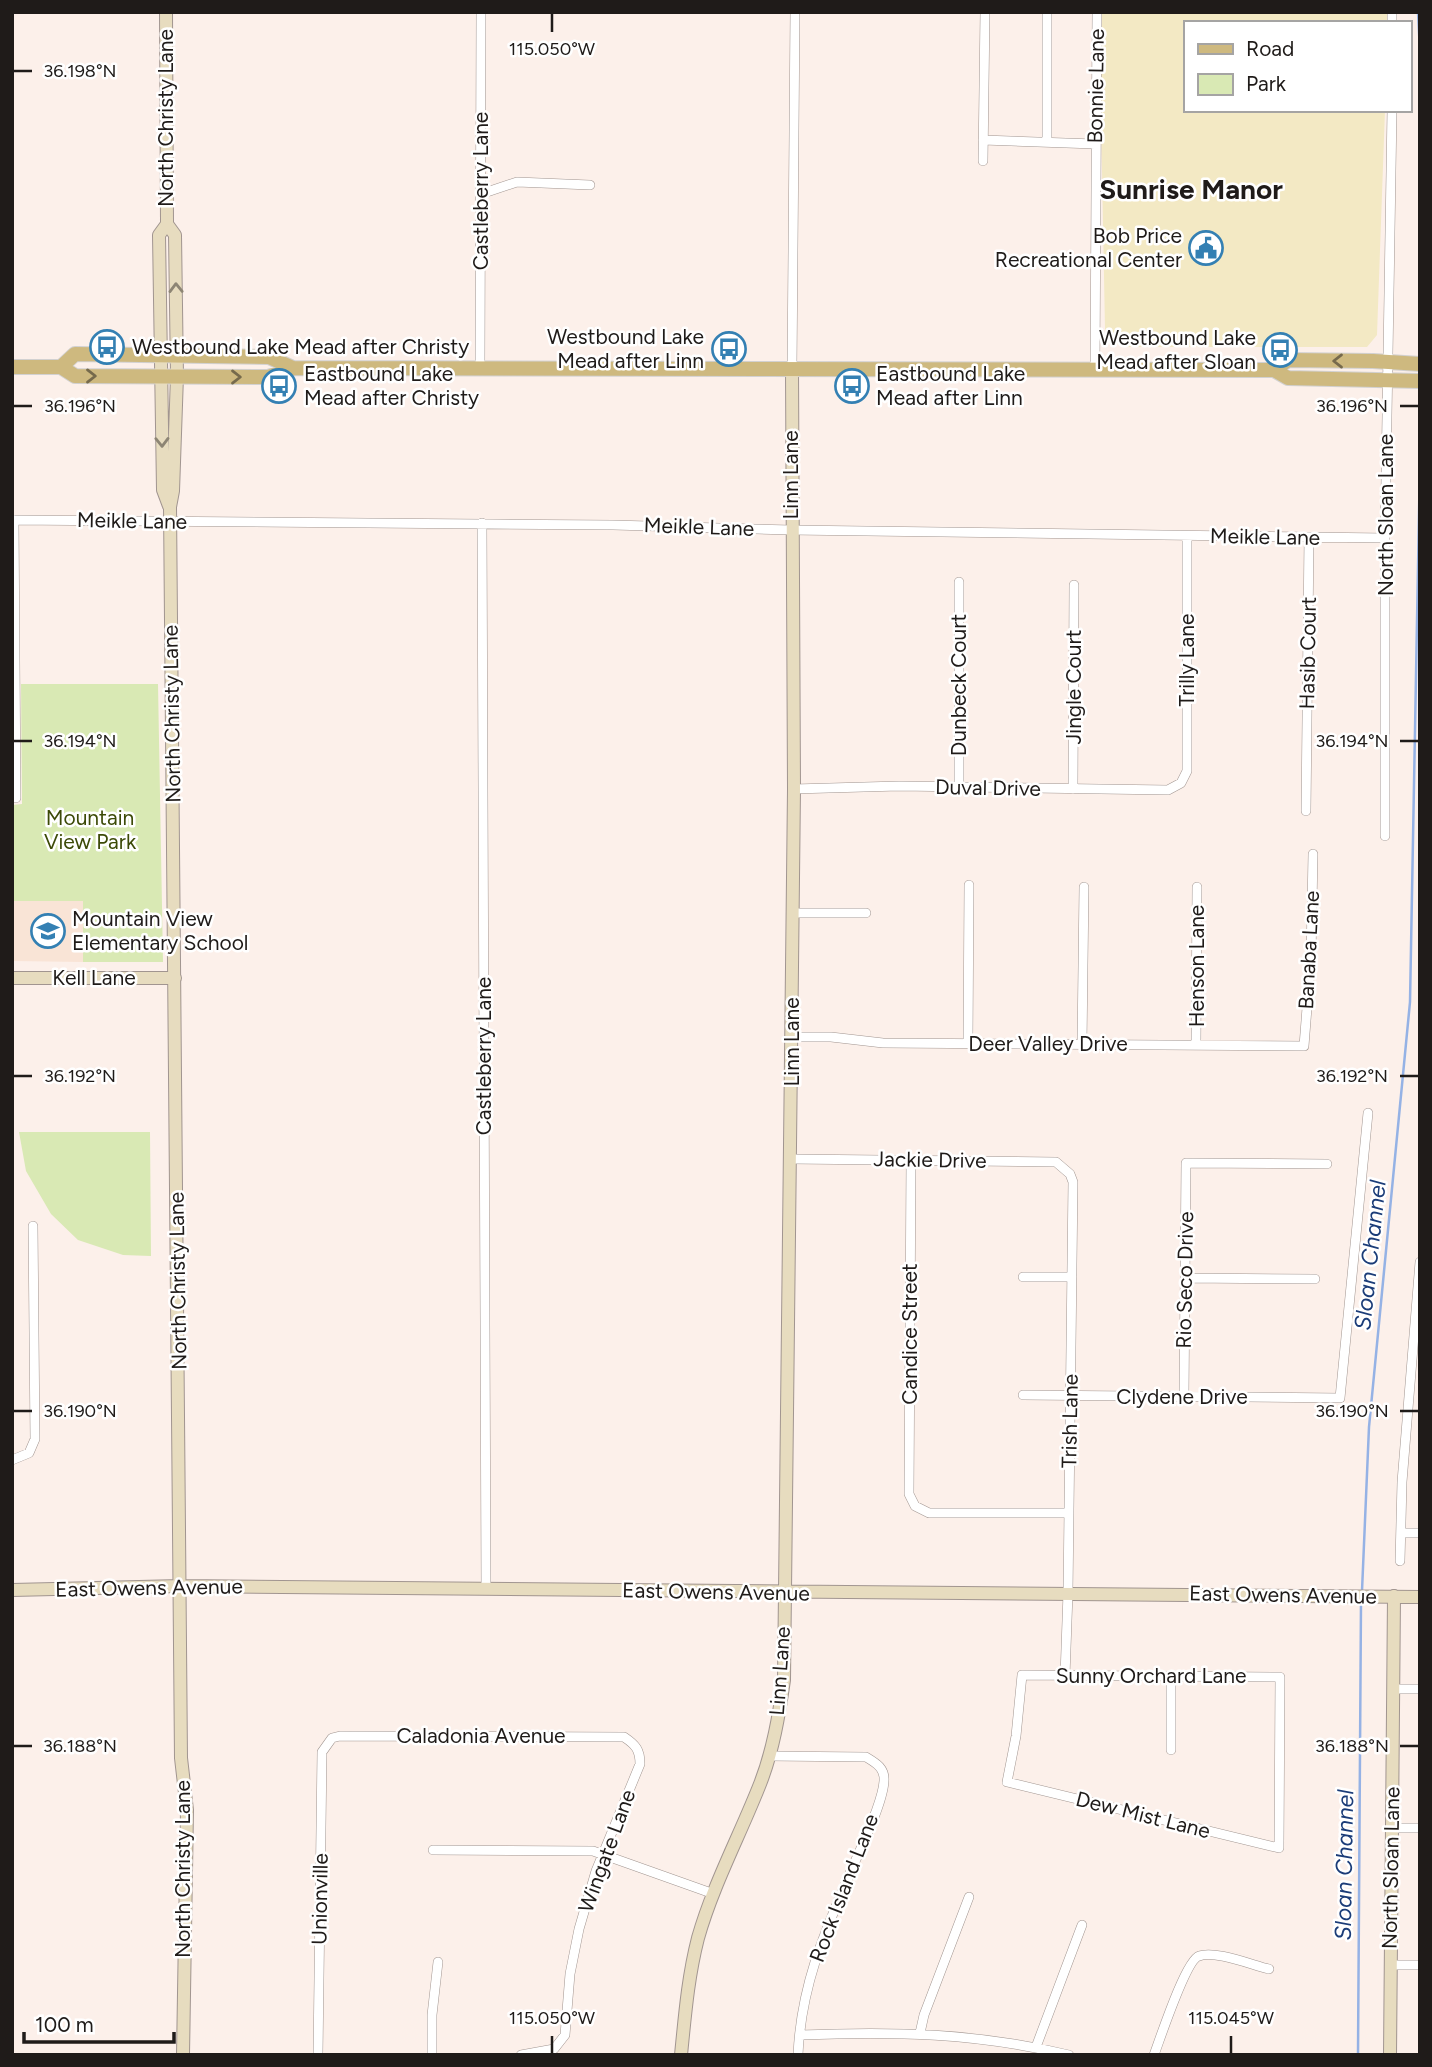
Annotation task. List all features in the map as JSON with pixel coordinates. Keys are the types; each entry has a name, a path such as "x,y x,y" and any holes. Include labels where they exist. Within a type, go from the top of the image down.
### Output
{"main road":[{"path":"61,367 75,354 269,357 293,368"},
{"path":"12,367 61,367 75,376 268,377 293,368 1095,370 1274,369 1288,360 1412,363"},
{"path":"1274,369 1288,378 1420,381"}],"street":[{"name":"North Christy Lane","path":"166,12 166,224 159,235 163,490 170,507"},
{"name":"Castleberry Lane","path":"480,369 481,12"},
{"name":"Linn Lane","path":"681,2055 687,1988 699,1937 761,1782 779,1713 784,1680 794,789 791,530 795,12"},
{"path":"984,161 985,12"},
{"path":"1047,12 1047,142"},
{"name":"Bonnie Lane","path":"1095,370 1097,12"},
{"name":"North Sloan Lane","path":"1385,836 1385,538 1392,112"},
{"path":"983,140 1095,144"},
{"path":"481,194 517,182 590,186"},
{"name":"North Christy Lane","path":"166,224 176,234 177,376 170,522 181,1758 187,1810 183,2055"},
{"path":"12,798 16,798 17,682 13,520"},
{"name":"Meikle Lane","path":"13,520 482,523 1385,538"},
{"name":"Castleberry Lane","path":"482,523 486,1589"},
{"name":"Trilly Lane","path":"1181,783 1187,771 1187,536"},
{"name":"Hasib Court","path":"1306,811 1309,537"},
{"name":"Dunbeck Court","path":"959,582 959,787"},
{"name":"Jingle Court","path":"1073,789 1074,585"},
{"name":"Duval Drive","path":"794,789 959,787 1168,790 1181,783"},
{"name":"Banaba Lane","path":"1304,1046 1311,957 1313,854"},
{"path":"968,1044 969,885"},
{"path":"1082,1044 1083,887"},
{"name":"Henson Lane","path":"1196,1045 1197,887"},
{"path":"793,913 866,913"},
{"name":"Kell Lane","path":"12,978 175,978"},
{"name":"Deer Valley Drive","path":"792,1037 831,1037 883,1043 1304,1046"},
{"name":"Clydene Drive","path":"1023,1395 1340,1398 1368,1113"},
{"name":"Jackie Drive","path":"791,1159 1056,1162 1066,1169"},
{"name":"Candice Street","path":"911,1160 909,1494 915,1506 929,1513 1068,1513"},
{"name":"Rio Seco Drive","path":"1184,1397 1186,1163 1327,1164"},
{"name":"Trish Lane","path":"1065,1676 1073,1182 1066,1169"},
{"path":"12,1460 29,1453 35,1439 33,1226"},
{"path":"1400,1561 1402,1482 1420,1262"},
{"path":"1023,1277 1072,1277"},
{"path":"1185,1278 1315,1279"},
{"path":"1401,1534 1420,1534"},
{"name":"East Owens Avenue","path":"12,1590 181,1586 1420,1597"},
{"name":"North Sloan Lane","path":"1390,2055 1394,1596"},
{"name":"Sunny Orchard Lane","path":"1007,1782 1016,1736 1022,1675 1280,1677 1279,1848"},
{"path":"1171,1676 1171,1750"},
{"path":"1393,1689 1420,1689"},
{"name":"Caladonia Avenue","path":"327,1744 340,1735 624,1737 635,1745"},
{"name":"Unionville","path":"318,2055 322,1752 327,1744"},
{"name":"Wingate Lane","path":"521,2055 554,2049 565,2035 570,1974 579,1930 596,1871 640,1764 640,1753 635,1745"},
{"name":"Rock Island Lane","path":"769,1756 866,1758 879,1765 884,1782 868,1831 819,1945 810,1978 798,2055"},
{"name":"Dew Mist Lane","path":"1007,1782 1279,1848"},
{"path":"1392,1828 1420,1828"},
{"path":"433,1850 603,1853 714,1894"},
{"path":"920,2033 924,2015 969,1897"},
{"path":"1036,2047 1082,1925"},
{"path":"1154,2055 1192,1960 1199,1956 1216,1955 1269,1969"},
{"path":"432,2055 432,2015 438,1962"},
{"path":"1390,1965 1420,1965"},
{"path":"800,2035 920,2033 983,2038 1069,2055"}],"shaded area":[{"name":"Mountain View Elementary School","path":"12,901 83,901 83,962 12,961"}],"green space":[{"name":"Mountain View Park","path":"21,684 158,684 163,962 83,962 83,901 12,901 12,805 22,804"},
{"path":"19,1132 150,1132 151,1256 123,1255 78,1240 51,1214 26,1171"}],"sand":[{"path":"1099,12 1388,12 1388,21 1184,21 1184,112 1385,112 1377,335 1367,347 1123,347 1109,339 1105,329"}],"waterway":[{"name":"Sloan Channel","path":"1418,12 1420,52"},
{"name":"Sloan Channel","path":"1362,1591 1369,1427 1410,1002 1420,459"},
{"name":"Sloan Channel","path":"1358,2055 1361,1601"}],"place":[{"name":"Bob Price Recreational Center","path":"1206,248"},
{"name":"Westbound Lake Mead after Christy","path":"107,347"},
{"name":"Westbound Lake Mead after Linn","path":"729,349"},
{"name":"Westbound Lake Mead after Sloan","path":"1280,350"},
{"name":"Eastbound Lake Mead after Christy","path":"279,386"},
{"name":"Eastbound Lake Mead after Linn","path":"852,386"},
{"name":"Mountain View Elementary School","path":"48,931"}],"district":[{"name":"Sunrise Manor","path":"1191,189"}]}
